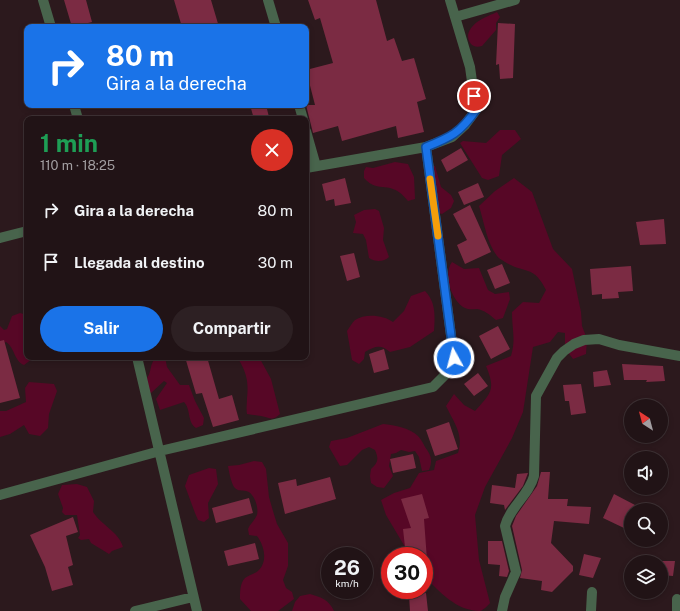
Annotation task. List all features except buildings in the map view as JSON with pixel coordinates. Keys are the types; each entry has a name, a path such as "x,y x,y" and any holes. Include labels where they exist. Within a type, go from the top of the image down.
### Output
{"street":[{"path":"43,0 50,24"},
{"path":"268,0 275,24"},
{"path":"309,153 311,167 426,147 452,137 465,125 476,110 470,67 450,0"},
{"path":"456,17 515,0"},
{"path":"0,495 160,451 433,387 447,373 454,358 426,147"},
{"path":"0,238 24,232"},
{"path":"502,611 505,597 516,572 505,526 517,502 532,484 534,476 536,396 557,358 574,344 584,340 599,339 619,345 680,356"},
{"path":"138,360 197,611"},
{"path":"591,611 592,592"},
{"path":"135,611 193,597"},
{"path":"677,599 677,611"}],"shaded area":[{"path":"497,12 500,17 496,23 496,30 482,46 476,47 472,45 469,41 468,35 472,27 480,20"},
{"path":"500,130 515,130 521,139 502,155 499,176 488,180 482,178 460,143 463,141 486,143"},
{"path":"395,162 408,164 414,177 415,199 408,201 396,190 375,186 364,178 364,171 366,167 373,168"},
{"path":"431,166 435,166 441,187 451,195 454,201 451,208 442,214 439,213"},
{"path":"514,178 532,192 553,249 572,269 581,312 582,326 587,339 586,354 573,359 565,348 565,333 558,332 550,342 533,347 523,412 512,438 485,487 475,515 479,560 490,603 480,611 463,608 442,594 433,585 433,547 405,547 386,515 381,500 394,493 410,488 419,473 434,470 436,461 458,453 460,446 459,434 446,406 454,394 464,405 475,411 490,391 491,381 486,366 511,356 514,339 512,312 523,302 539,303 546,290 542,282 533,273 512,266 498,257 494,251 486,232 479,206 495,191"},
{"path":"375,209 379,211 384,228 383,240 389,257 385,260 379,261 369,258 366,240 363,234 353,233 356,222 354,215 364,210"},
{"path":"452,262 464,269 479,268 488,290 495,294 509,292 510,299 503,318 496,320 482,310 468,309 460,305 452,294 448,280 449,267"},
{"path":"425,291 429,295 433,305 434,331 410,347 390,352 381,347 375,347 365,352 364,359 359,364 352,360 347,331 355,320 364,316 380,316 393,322 404,311 411,296"},
{"path":"20,313 24,314 24,360 31,360 24,365 18,361 6,342 0,345 0,326 4,330 7,329 12,316"},
{"path":"154,360 166,360 167,367 180,385 189,385 204,418 203,425 196,428 193,425 188,408 184,402 160,410 156,399 167,383 164,381 151,393 148,391 147,378 150,373"},
{"path":"239,360 261,360 271,379 280,414 278,416 271,418 247,414 248,386 243,367"},
{"path":"29,382 54,384 57,391 49,414 48,428 40,436 29,434 24,425 10,434 0,437 0,411 6,411 26,402 25,388"},
{"path":"383,424 402,427 418,436 430,455 431,463 429,470 422,471 419,457 415,451 409,452 401,450 391,454 389,466 393,476 384,488 377,487 371,483 370,476 371,469 377,461 377,456 375,450 369,447 362,450 347,465 340,466 329,447 331,441 347,438"},
{"path":"254,461 262,462 266,469 269,497 273,511 277,524 288,543 288,566 283,580 286,588 292,592 294,599 278,611 251,611 240,599 242,582 245,578 259,570 262,566 264,553 262,544 257,536 249,535 248,529 257,515 254,497 249,492 238,490 234,487 228,466"},
{"path":"209,468 216,469 218,484 208,503 209,518 204,522 198,520 185,486 189,475"},
{"path":"77,484 87,487 94,501 93,512 96,517 118,537 123,547 112,551 109,554 91,543 89,539 81,540 78,538 80,535 77,515 65,515 62,512 63,508 58,494 62,485"},
{"path":"310,594 318,596 330,604 334,611 292,611 295,602 300,596"}],"slow traffic":[{"path":"430,179 438,236"}],"route":[{"path":"454,358 426,147 452,137 465,125 476,110 474,96"}]}
